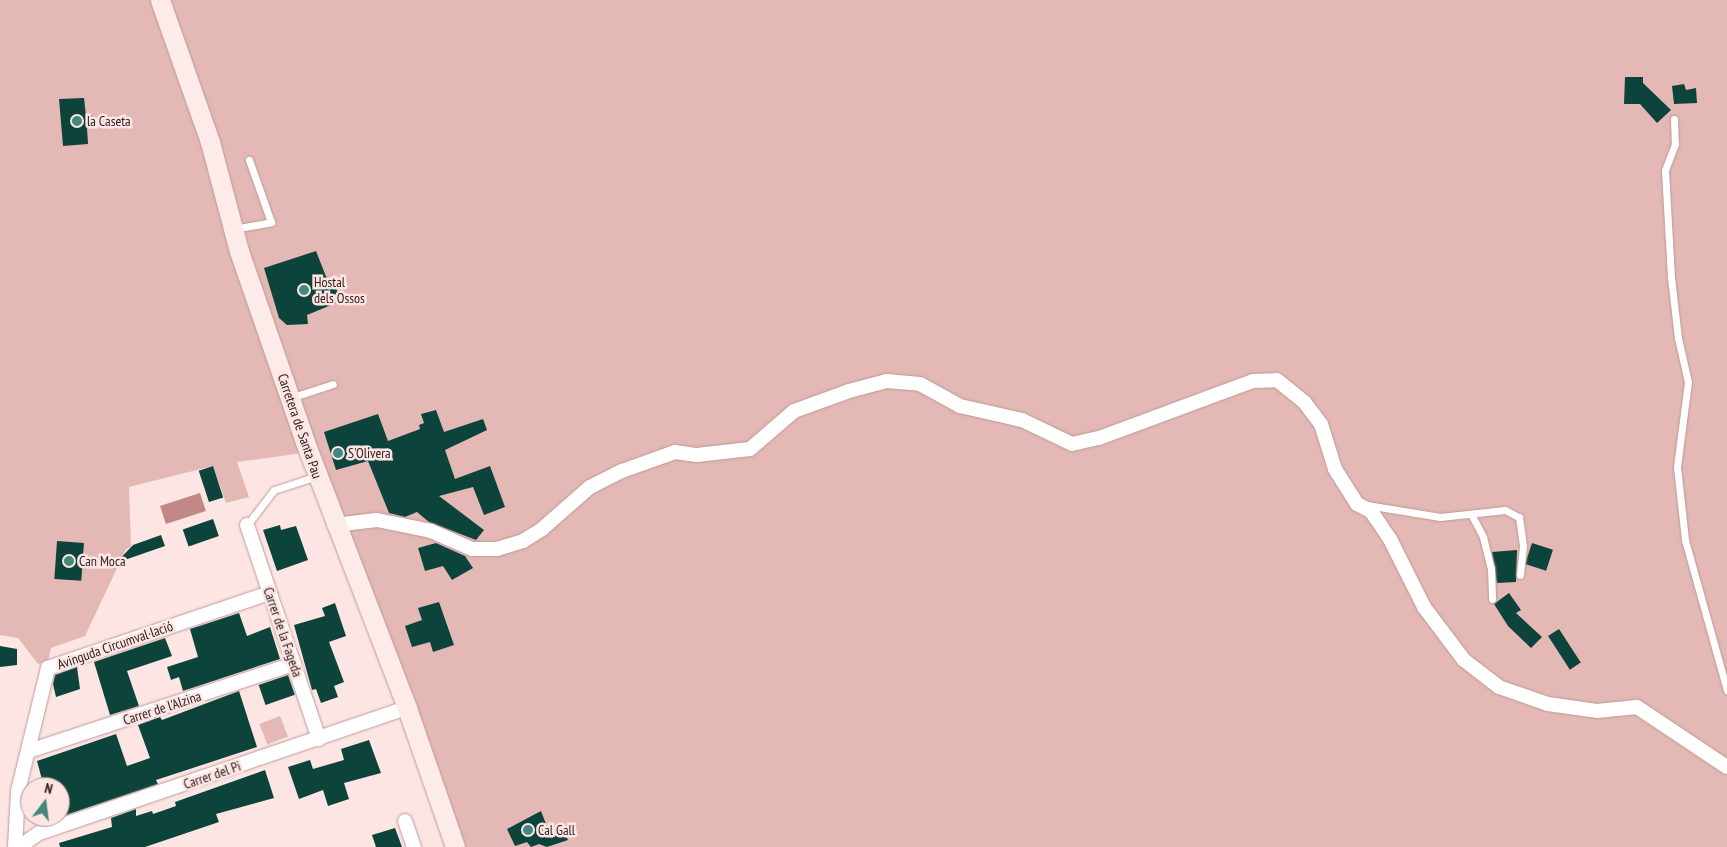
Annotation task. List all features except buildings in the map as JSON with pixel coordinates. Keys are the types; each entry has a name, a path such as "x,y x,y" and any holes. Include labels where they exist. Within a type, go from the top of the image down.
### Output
{"main road":[{"name":"Carretera de Santa Pau","path":"160,0 210,142 233,229 334,525 407,708 455,847"}],"street":[{"path":"334,525 377,520 431,531 472,549 497,549 536,533 590,488 622,470 675,452 697,455 750,449 794,411 849,391 887,381 920,384 960,406 1022,420 1072,444 1099,438 1253,381 1277,380 1305,403 1321,424 1335,469 1357,504 1371,511 1390,539 1424,607 1464,660 1499,687 1548,704 1597,711 1637,708 1727,767"},
{"name":"Carrer de la Fageda","path":"247,525 320,739"},
{"name":"Avinguda Circumval·lació","path":"14,847 18,790 48,668 270,593"},
{"name":"Carrer de l'Alzina","path":"29,750 294,664"},
{"name":"Carrer del Pi","path":"20,847 39,833 407,708"},
{"path":"405,821 414,847"}],"lane":[{"path":"1674,119 1675,144 1665,170 1671,276 1688,382 1677,467 1685,540 1727,690"},
{"path":"233,229 271,222 249,160"},
{"path":"290,398 333,384"},
{"path":"247,525 274,490 317,476"},
{"path":"1357,504 1440,516 1506,510 1519,518 1524,546 1520,575"},
{"path":"1471,514 1483,537 1490,568 1492,599"}],"shaded area":[{"path":"0,0 1727,0 1727,847 454,847 317,451 237,462 249,497 226,503 213,466 129,487 131,547 126,549 85,636 51,648 48,661 38,664 18,638 0,635"},
{"path":"200,493 206,511 166,524 160,506"},
{"path":"280,716 288,737 267,744 259,724"}],"place":[{"name":"la Caseta","path":"77,121"},
{"name":"Hostal dels Ossos","path":"304,290"},
{"name":"S'Olivera","path":"338,453"},
{"name":"Can Moca","path":"69,561"},
{"name":"Cal Gall","path":"528,830"}]}
